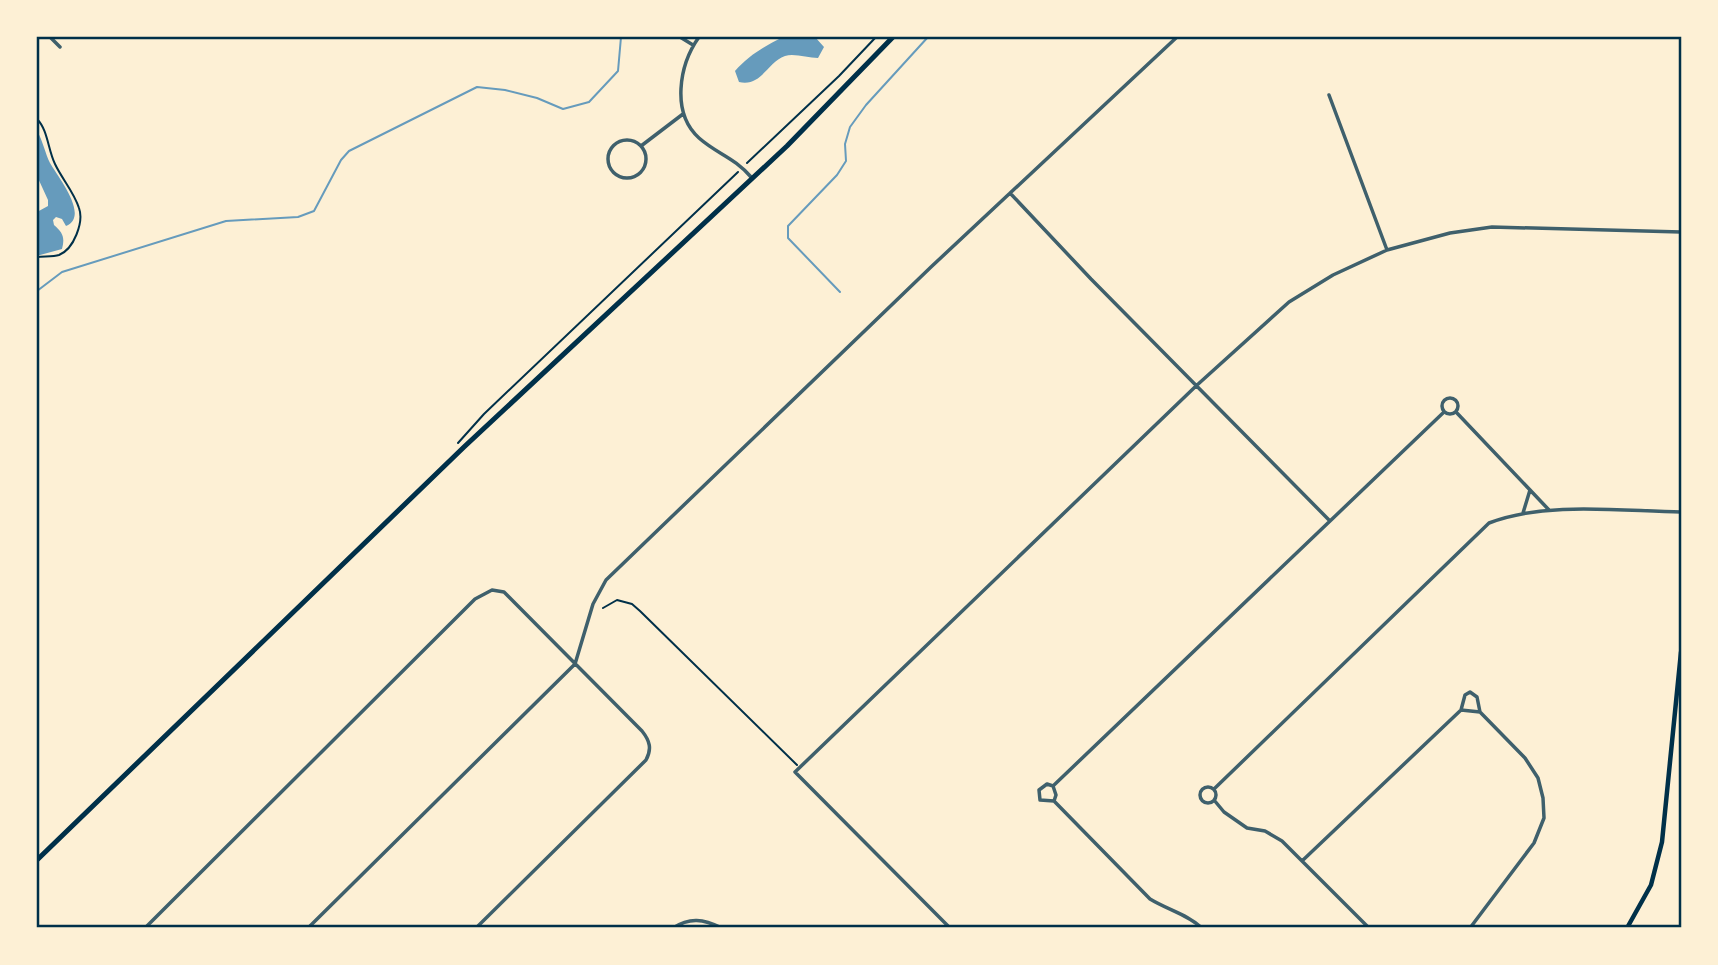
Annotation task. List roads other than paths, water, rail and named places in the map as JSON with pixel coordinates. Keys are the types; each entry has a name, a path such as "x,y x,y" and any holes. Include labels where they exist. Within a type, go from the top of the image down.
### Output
{"main road":[{"path":"37,860 464,447 752,178 893,37"},
{"path":"1628,928 1651,885 1662,842 1681,652"}],"street":[{"path":"50,37 60,47"},
{"path":"680,37 693,45"},
{"path":"699,37 693,45 682,76 680,99 683,114 690,129 701,140 736,162 752,178"},
{"path":"309,928 575,664 593,604 606,580 1177,37"},
{"path":"1329,95 1387,250"},
{"path":"641,146 683,114"},
{"path":"630,141 641,146 646,163 639,174 622,177 612,170 608,159 618,143 630,141"},
{"path":"1010,193 1329,520"},
{"path":"950,928 796,772 1196,386 1289,302 1333,275 1387,250 1450,233 1492,227 1681,232"},
{"path":"1444,412 1442,404 1450,397 1457,402 1456,412"},
{"path":"1053,786 1444,412"},
{"path":"1444,412 1456,412"},
{"path":"1456,412 1549,510"},
{"path":"1523,513 1530,490"},
{"path":"1214,789 1489,523 1511,515 1549,510 1681,512"},
{"path":"145,928 484,593 492,590 503,592 642,732 649,740 650,752 646,760 475,928"},
{"path":"1302,861 1461,710 1465,695 1470,692 1475,694 1480,712 1524,758 1538,778 1544,818 1534,843 1470,928"},
{"path":"1461,710 1480,712"},
{"path":"1053,786 1044,785 1038,793 1042,801 1054,801 1150,900 1183,914 1202,928"},
{"path":"1053,786 1056,795 1054,801"},
{"path":"1214,789 1206,787 1201,790 1200,795 1205,802 1214,800"},
{"path":"1214,789 1214,800"},
{"path":"1214,800 1224,812 1247,828 1265,831 1282,841 1369,928"},
{"path":"673,928 687,920 703,921 722,928"}],"water":[{"path":"783,37 815,37 824,47 818,58 785,56 773,63 759,78 747,83 739,82 735,71 740,65"},
{"path":"37,131 50,163 70,196 75,214 73,221 66,226 62,219 56,217 53,220 62,235 62,249 40,255 37,255 37,212 48,206 48,200 37,176"}],"waterway":[{"path":"37,291 62,272 226,221 298,217 314,211 341,160 349,151 477,87 537,98 563,109 589,102 618,71 621,37"},
{"path":"840,292 788,238 788,226 837,175 846,161 845,144 850,127 866,105 928,37"}]}
